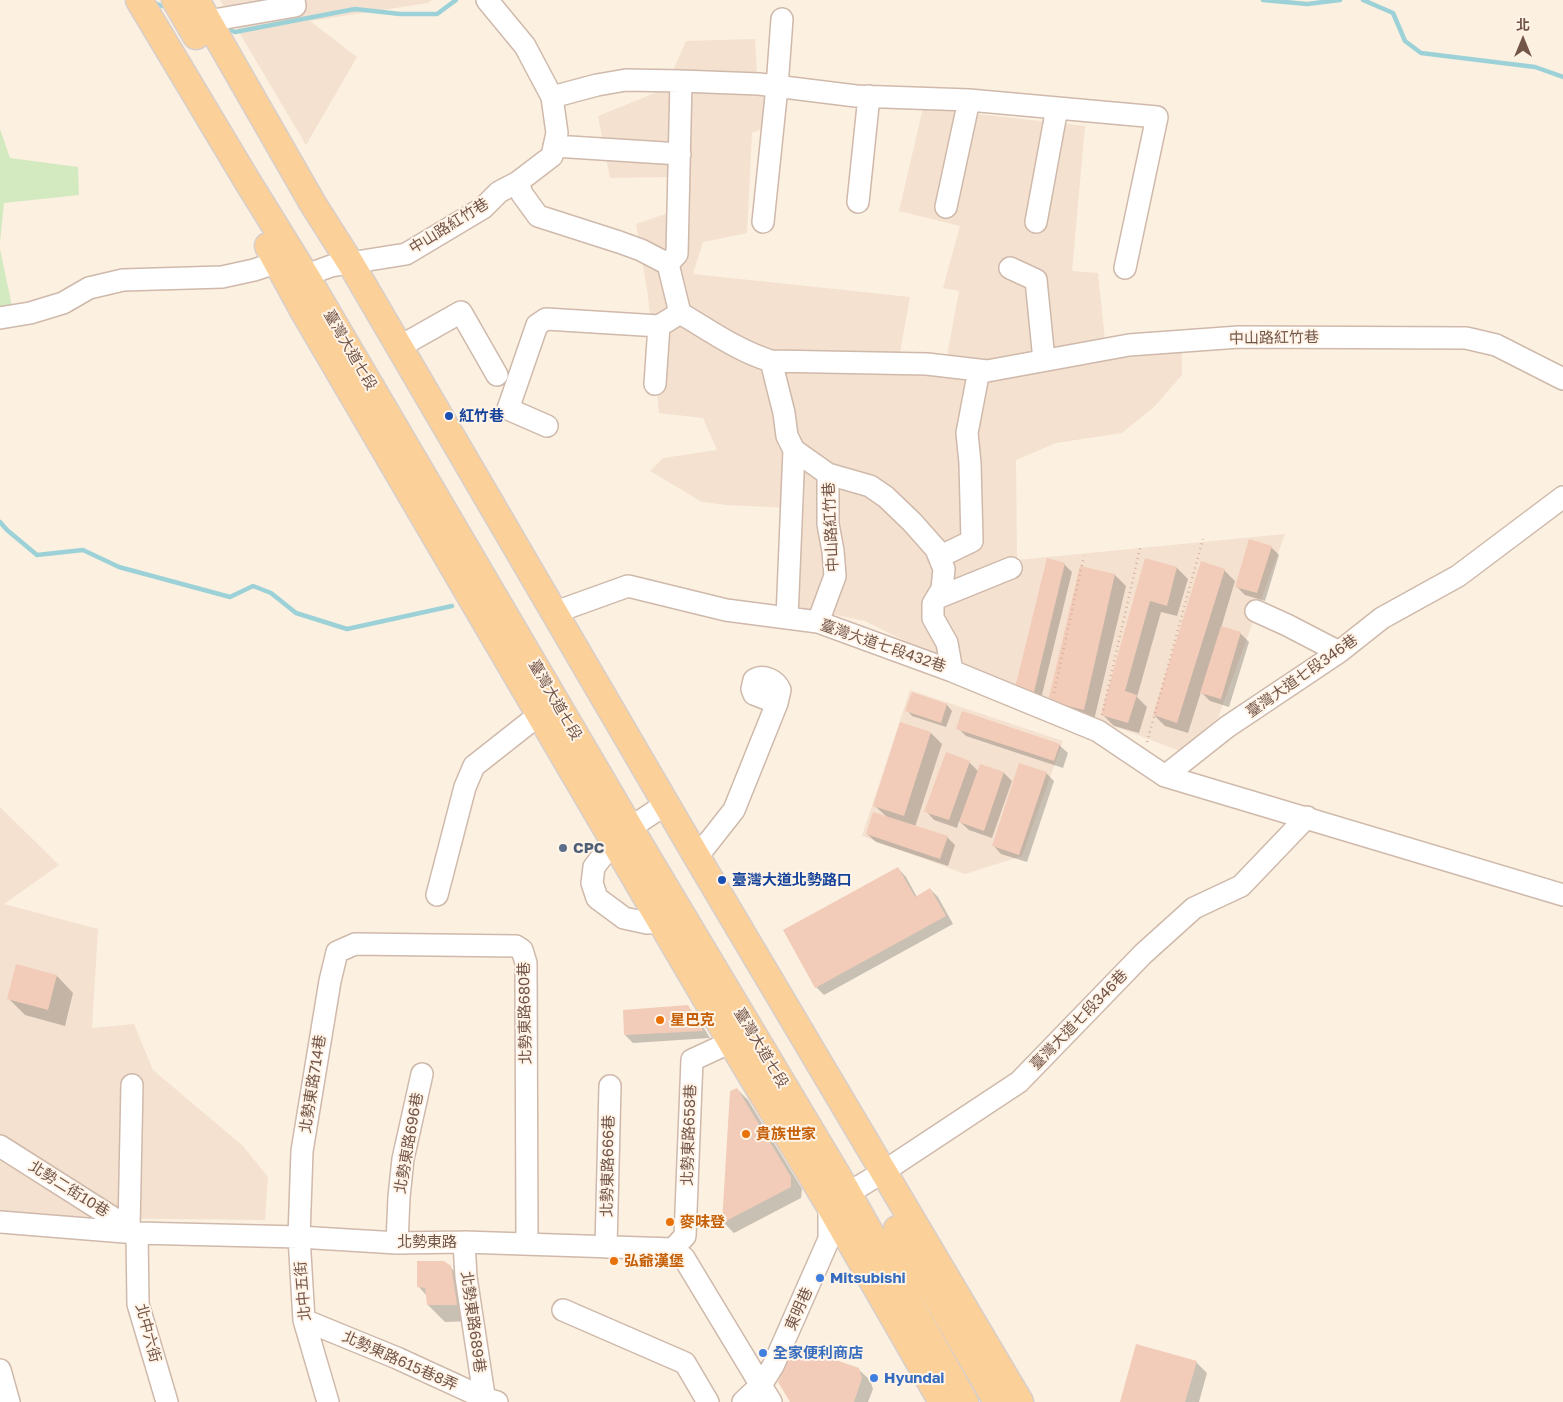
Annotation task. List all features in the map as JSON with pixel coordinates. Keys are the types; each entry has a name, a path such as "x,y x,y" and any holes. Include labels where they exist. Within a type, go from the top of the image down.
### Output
{"main road":[{"name":"臺灣大道七段","path":"123,0 290,273 838,1199 965,1402"},
{"name":"臺灣大道七段","path":"139,0 246,179 290,273 304,312 540,714 622,835"},
{"name":"臺灣大道七段","path":"175,0 341,265 876,1176 1020,1402"},
{"name":"臺灣大道七段","path":"202,11 313,204 341,265 399,347 553,613 659,808 697,857 876,1176 936,1298 997,1402"},
{"name":"臺灣大道七段","path":"671,917 731,1042 838,1199 942,1402"}],"street":[{"path":"202,11 295,6 294,0"},
{"path":"487,0 526,46 552,97 557,133 554,146 680,154"},
{"path":"763,222 782,19"},
{"path":"552,97 597,85 626,80 682,81 777,87 869,96 968,100 1157,117 1125,268"},
{"path":"668,264 677,254 682,81"},
{"path":"858,202 869,96"},
{"path":"946,207 968,100"},
{"path":"1036,222 1057,108"},
{"name":"中山路紅竹巷","path":"0,318 38,310 63,302 89,288 123,280 222,277 254,270 290,273 406,254 483,208 499,192 518,182 552,156 554,146"},
{"path":"518,182 522,194 538,216 620,242 668,264 680,312 659,326 546,319 537,325 508,409 547,426"},
{"path":"1010,268 1036,280 1044,360"},
{"path":"399,347 461,312 496,375"},
{"name":"中山路紅竹巷","path":"680,312 736,346 771,361 927,364 987,371 1129,344 1239,337 1466,338 1496,344 1563,379"},
{"path":"654,384 659,326"},
{"path":"771,361 787,436 794,450 787,618"},
{"path":"939,557 972,541 970,463 967,433 979,370"},
{"name":"中山路紅竹巷","path":"794,450 828,474 828,524 835,576 818,622"},
{"path":"828,474 870,486 886,497 936,549 944,569 942,588 933,604 934,618 947,643 952,671"},
{"name":"臺灣大道七段346巷","path":"1165,776 1227,727 1339,652 1382,618 1458,576 1563,497"},
{"path":"936,598 1010,568"},
{"name":"臺灣大道七段432巷","path":"553,613 628,586 726,610 818,622 952,671 1098,731 1165,776"},
{"path":"1256,611 1339,652"},
{"path":"697,857 734,810 777,703"},
{"path":"437,895 464,787 474,766 540,714"},
{"path":"1165,776 1563,895"},
{"path":"659,808 622,835 594,867 592,883 597,898 624,918 647,923 671,917"},
{"name":"臺灣大道七段346巷","path":"876,1176 1019,1082 1143,954 1194,908 1240,886 1307,817"},
{"name":"北勢東路714巷","path":"299,1237 302,1151 330,980 337,952 355,944"},
{"name":"北勢東路680巷","path":"355,944 516,946 522,950 526,964 526,1244"},
{"name":"北勢東路658巷","path":"674,1249 685,1236 692,1060 731,1042"},
{"name":"北勢東路696巷","path":"397,1242 403,1159 422,1074"},
{"name":"北中六街","path":"132,1085 133,1230 138,1304 167,1402"},
{"name":"北勢東路666巷","path":"606,1246 610,1086"},
{"name":"北勢二街10巷","path":"0,1146 133,1230"},
{"path":"838,1199 876,1176"},
{"name":"東明巷","path":"743,1402 766,1393 773,1366 830,1239 838,1199"},
{"name":"北勢東路","path":"0,1222 397,1242 464,1242 674,1249"},
{"name":"北中五街","path":"299,1237 304,1320 328,1402"},
{"name":"北勢東路689巷","path":"464,1242 466,1277 489,1401"},
{"path":"674,1249 684,1258 766,1393"},
{"path":"563,1310 685,1363 708,1402"},
{"name":"北勢東路615巷8弄","path":"304,1320 397,1358 489,1401"},
{"path":"0,1370 9,1402"}],"path":[{"path":"1142,761 1203,539"},
{"path":"1098,731 1140,548"},
{"path":"1050,712 1084,556"}],"shaded area":[{"path":"220,0 432,0 428,3 310,21 357,57 306,145"},
{"path":"755,39 758,94 776,98 773,124 752,133 747,233 703,242 693,274 910,297 898,364 944,372 959,291 943,288 960,226 899,211 923,108 1085,126 1072,271 1098,273 1107,360 1182,351 1182,375 1155,406 1122,433 1056,443 1016,460 1017,560 1285,534 1218,718 1180,751 1095,719 1010,693 865,621 793,606 789,508 702,502 650,471 663,458 717,450 703,418 659,413 648,296 636,224 677,210 670,177 610,178 598,116 665,89 686,41"},
{"path":"910,690 1063,741 1022,856 965,874 862,836"},
{"path":"0,807 59,865 4,904 98,929 92,1028 134,1024 153,1070 243,1146 268,1177 265,1220 0,1217"}],"green space":[{"path":"0,129 10,158 78,167 79,195 4,203 0,242"},
{"path":"0,249 13,311 0,310"}],"building":[{"path":"1249,539 1272,546 1257,593 1235,587"},
{"path":"1047,558 1065,563 1033,696 1014,692"},
{"path":"1145,558 1177,567 1167,606 1150,601 1125,691 1137,695 1128,723 1101,715"},
{"path":"1201,561 1225,569 1177,723 1153,715"},
{"path":"1080,566 1115,574 1084,710 1048,701"},
{"path":"1221,626 1241,632 1221,699 1200,693"},
{"path":"912,692 947,704 941,723 905,711"},
{"path":"962,711 1060,744 1054,761 956,729"},
{"path":"900,722 931,732 904,816 873,806"},
{"path":"946,752 970,761 949,820 924,812"},
{"path":"1019,763 1047,772 1019,855 992,846"},
{"path":"980,764 1004,772 984,831 959,822"},
{"path":"873,812 948,836 940,859 866,834"},
{"path":"898,867 915,897 930,888 946,916 815,988 783,930"},
{"path":"16,964 57,975 48,1010 7,999"},
{"name":"星巴克","path":"688,1005 703,1031 624,1035 623,1010"},
{"name":"貴族世家","path":"737,1088 791,1177 791,1187 722,1223 730,1091"},
{"path":"417,1261 444,1261 451,1266 457,1305 427,1305 425,1288 417,1287"},
{"path":"1136,1344 1197,1361 1185,1402 1120,1402"},
{"path":"795,1346 859,1368 862,1378 854,1402 790,1402 778,1382"}],"waterway":[{"path":"222,27 235,32 355,9 400,14 437,14 456,0"},
{"path":"1263,0 1307,4 1340,0"},
{"path":"1363,0 1393,13 1405,41 1421,53 1535,67 1563,77"},
{"path":"151,2 168,8"},
{"path":"0,522 37,555 83,550 119,567 230,597 253,586 271,593 296,613 347,629 452,606"}],"place":[{"name":"紅竹巷","path":"449,416"},
{"name":"CPC","path":"563,848"},
{"name":"臺灣大道北勢路口","path":"722,880"},
{"name":"星巴克","path":"660,1020"},
{"name":"貴族世家","path":"746,1134"},
{"name":"麥味登","path":"670,1222"},
{"name":"弘爺漢堡","path":"614,1261"},
{"name":"Mitsubishi","path":"820,1278"},
{"name":"全家便利商店","path":"763,1353"},
{"name":"Hyundai","path":"874,1378"}]}
